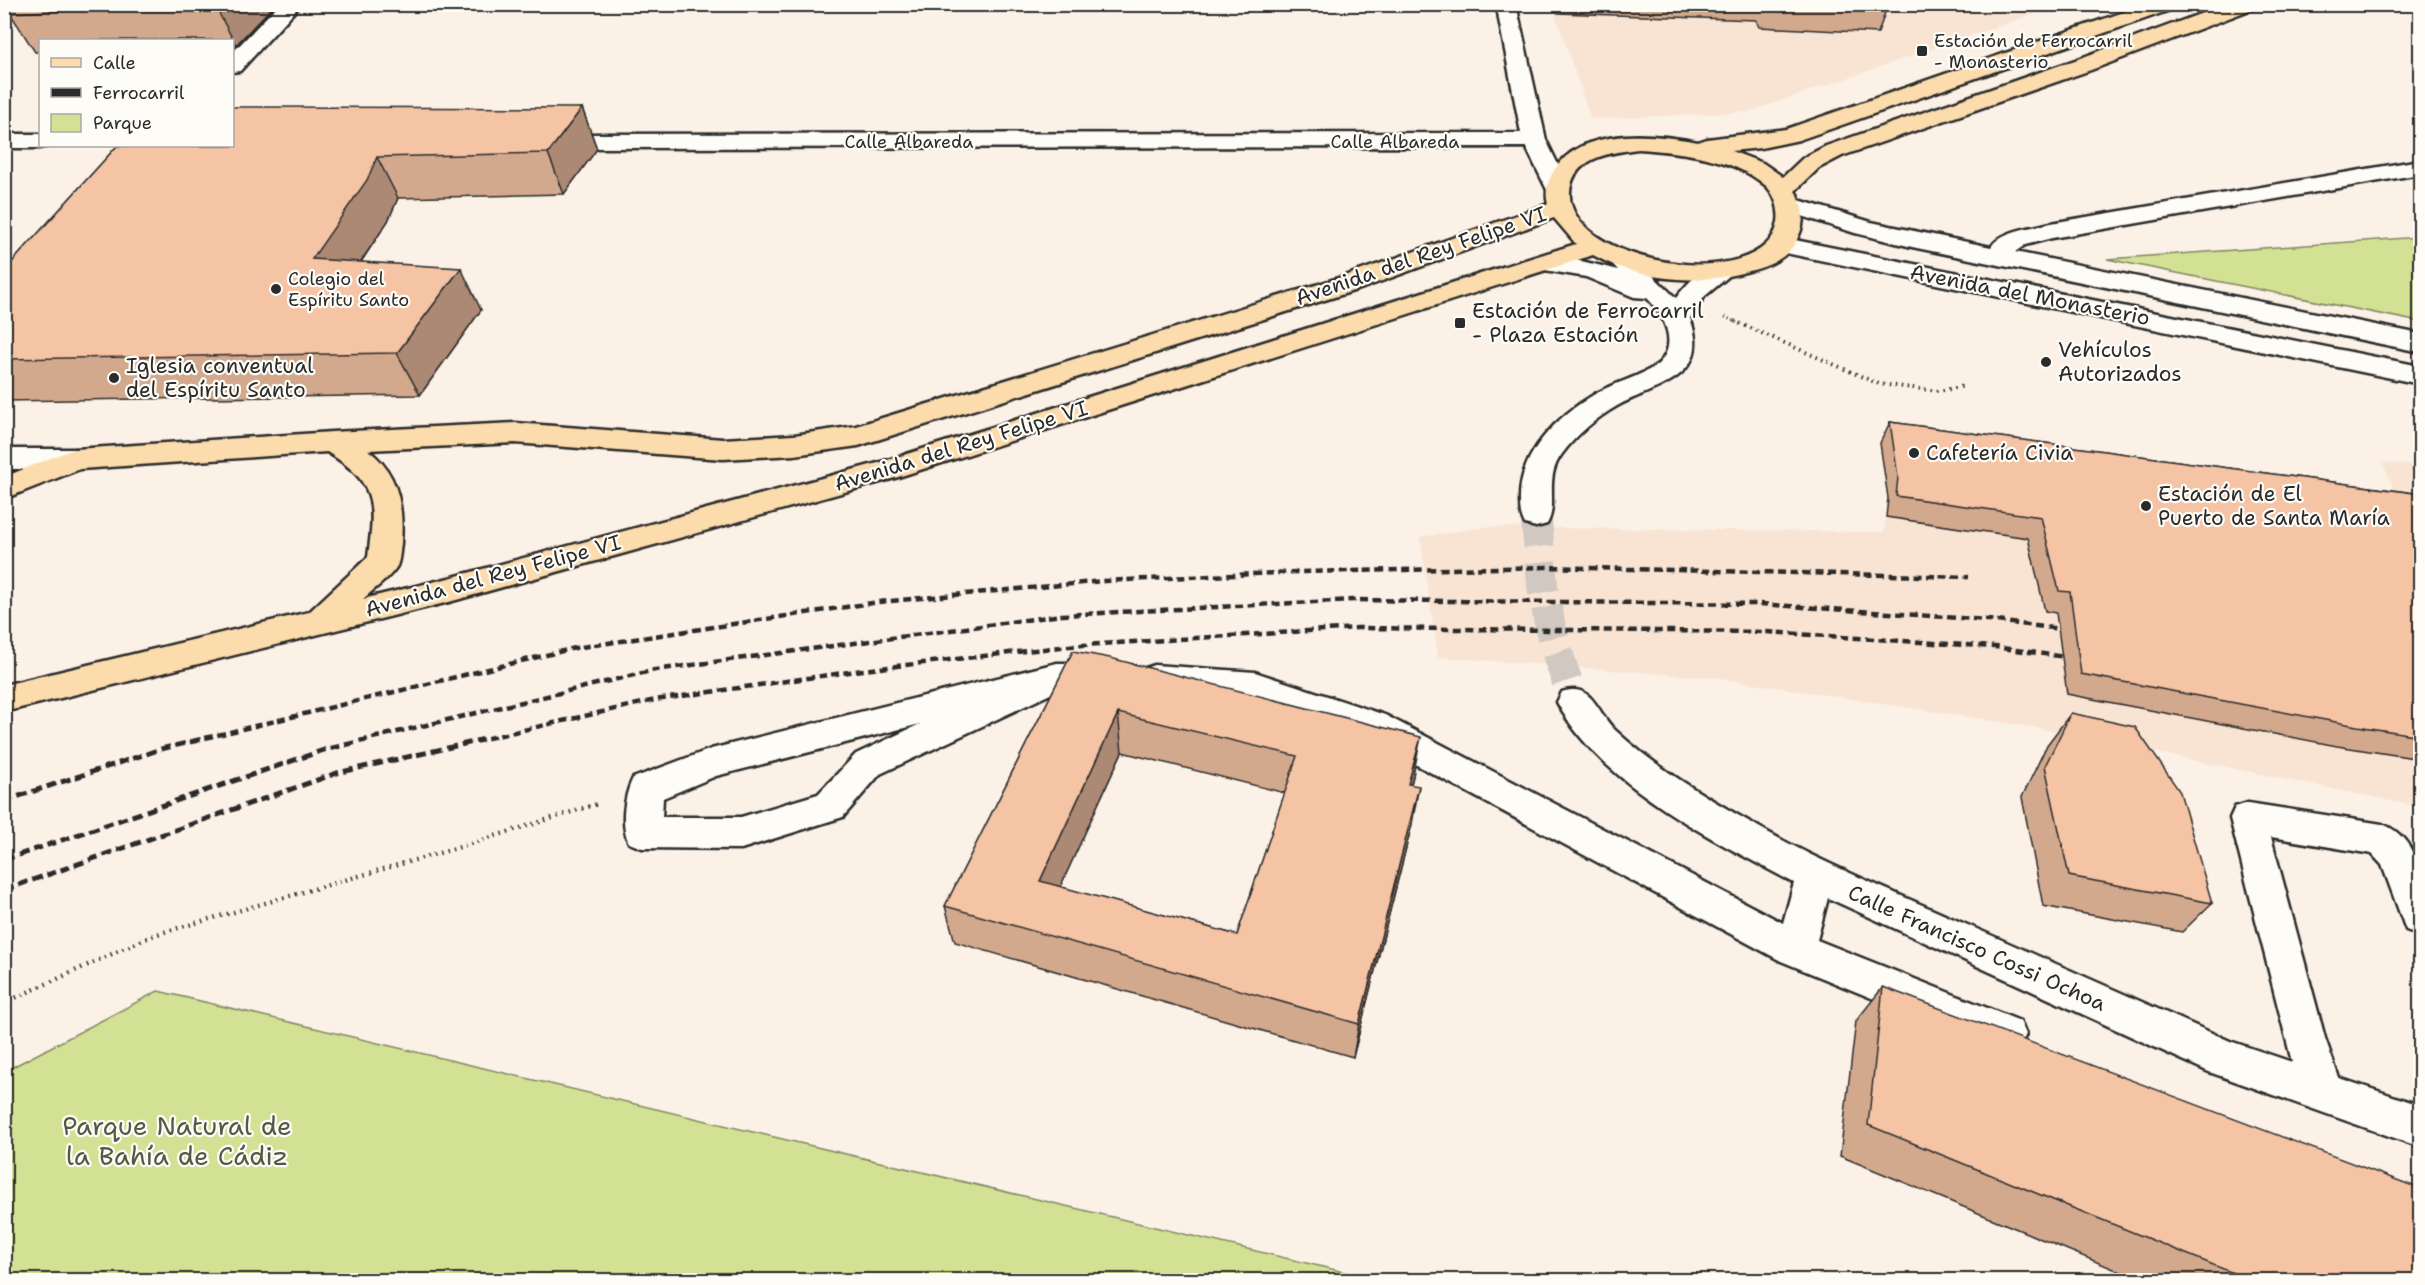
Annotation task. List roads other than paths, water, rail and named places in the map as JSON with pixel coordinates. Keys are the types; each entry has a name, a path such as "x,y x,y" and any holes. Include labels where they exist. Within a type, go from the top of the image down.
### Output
{"main road":[{"path":"1696,147 1761,141 1792,134 2169,4"},
{"path":"1786,198 1811,163 1834,151 2083,65 2248,4"},
{"path":"1639,142 1668,142 1696,147 1729,156 1757,170 1786,198 1789,230 1780,245 1756,262 1722,271 1681,272 1644,265 1608,252 1572,228 1558,197 1566,169 1586,154 1613,145 1639,142"},
{"name":"Avenida del Rey Felipe VI","path":"4,489 76,459 332,442 515,433 723,449 794,445 858,436 1354,282 1558,197"},
{"name":"Avenida del Rey Felipe VI","path":"4,699 449,590 885,471 1542,263 1608,252"},
{"path":"320,621 383,562 388,527 385,494 368,465 332,442"}],"street":[{"path":"234,64 291,4"},
{"path":"1506,4 1534,140 1558,197"},
{"name":"Calle Albareda","path":"526,141 1476,142 1534,140"},
{"path":"4,141 39,141"},
{"path":"2001,257 2004,246 2016,240 2051,231 2421,167"},
{"name":"Avenida del Monasterio","path":"1786,198 1864,228 2421,343"},
{"name":"Avenida del Monasterio","path":"1780,245 2421,375"},
{"path":"1536,516 1534,487 1540,464 1580,416 1613,395 1649,381 1675,365 1683,346 1672,311 1608,252"},
{"path":"1542,263 1572,265 1603,272 1672,311"},
{"path":"1672,311 1684,303 1696,289 1722,271"},
{"path":"4,459 76,459"},
{"path":"1057,676 868,764 830,807 741,833 642,832 646,789 711,763 1057,676 1143,677 1255,685 1373,725 1795,949 2038,1047"},
{"name":"Calle Francisco Cossi Ochoa","path":"1574,702 1606,743 1650,779 1748,840 1815,875 2223,1058 2421,1126"},
{"path":"2323,1092 2305,1038 2248,818 2382,840 2397,856 2421,918"},
{"path":"1795,949 1815,875"}],"tunnel":[{"path":"1536,516 1543,589 1553,640 1574,702"}],"railway":[{"path":"193,741 575,648 879,602 1104,581 1297,572 1546,567 1969,577"},
{"path":"360,741 655,670 1062,615 1353,600 1760,604 1988,620 2076,631"},
{"path":"475,741 655,700 863,670 1069,646 1357,628 1767,632 1995,647 2079,659"},
{"path":"4,801 161,749 199,740"},
{"path":"4,860 324,750 366,740"},
{"path":"4,890 337,773 482,740"}],"place":[{"name":"Estación de Ferrocarril - Monasterio","path":"1922,51"},
{"name":"Colegio del Espíritu Santo","path":"276,289"},
{"name":"Estación de Ferrocarril - Plaza Estación","path":"1460,323"},
{"name":"Vehículos Autorizados","path":"2046,362"},
{"name":"Iglesia conventual del Espíritu Santo","path":"114,378"},
{"name":"Cafetería Civia","path":"1914,453"},
{"name":"Estación de El Puerto de Santa María","path":"2146,506"}],"park label":[{"name":"Parque Natural de la Bahía de Cádiz","path":"177,1140"}]}
